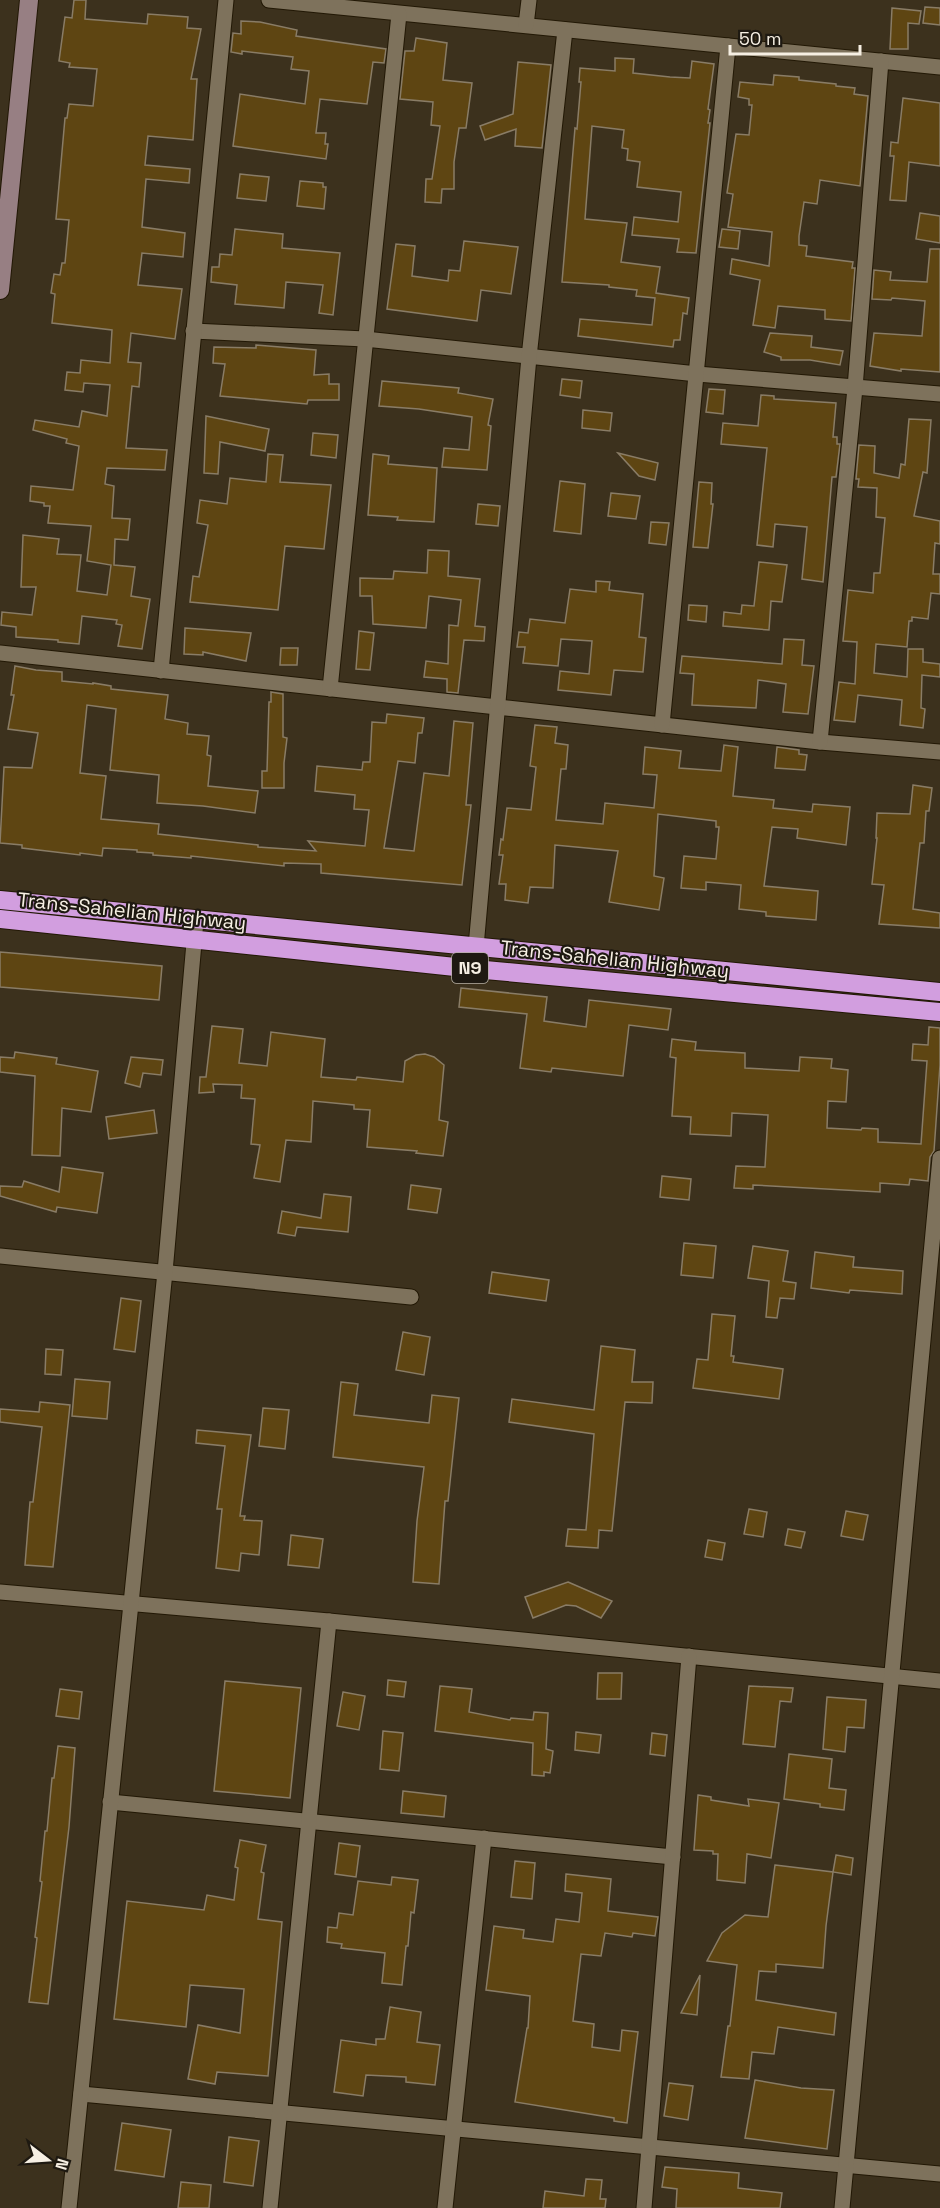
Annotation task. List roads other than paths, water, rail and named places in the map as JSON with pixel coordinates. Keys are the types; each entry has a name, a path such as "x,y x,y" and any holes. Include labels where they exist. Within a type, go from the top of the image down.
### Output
{"highway":[{"name":"Trans-Sahelian Highway","path":"0,900 940,992"},
{"name":"Trans-Sahelian Highway","path":"0,919 474,969 940,1012"}],"street":[{"path":"0,290 29,0"},
{"path":"161,670 226,0"},
{"path":"269,0 940,67"},
{"path":"526,25 529,0"},
{"path":"330,689 399,14"},
{"path":"474,969 529,357 565,30"},
{"path":"662,724 728,45"},
{"path":"820,742 855,388 881,61"},
{"path":"193,331 365,339 697,374 940,394"},
{"path":"0,653 820,742 940,752"},
{"path":"69,2208 165,1272 196,920"},
{"path":"842,2208 940,1158"},
{"path":"0,1256 411,1297"},
{"path":"0,1592 329,1621 940,1681"},
{"path":"270,2208 329,1621"},
{"path":"644,2208 689,1656"},
{"path":"110,1802 673,1857"},
{"path":"445,2208 484,1838"},
{"path":"81,2094 940,2174"}]}
